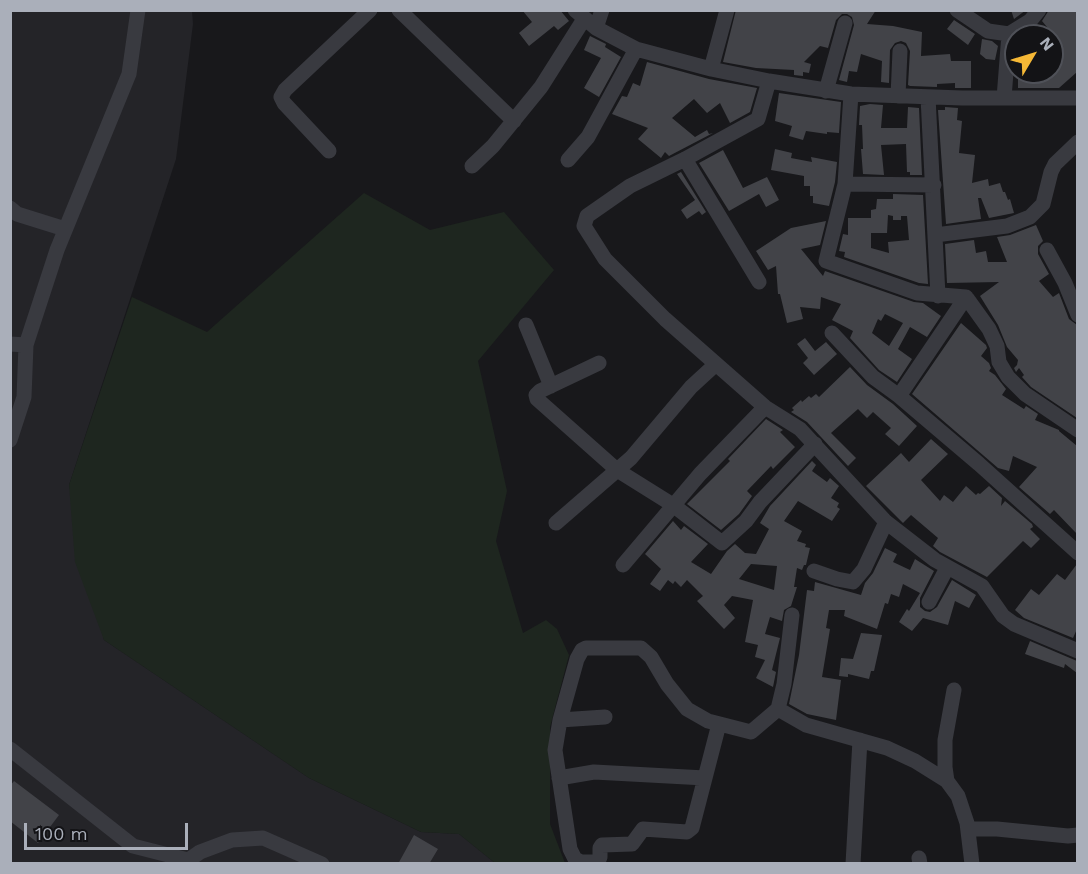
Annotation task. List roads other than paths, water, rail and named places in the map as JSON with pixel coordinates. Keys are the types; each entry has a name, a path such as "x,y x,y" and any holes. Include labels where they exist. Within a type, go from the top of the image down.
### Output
{"street":[{"path":"10,440 24,397 26,345 65,229 129,74 138,10"},
{"path":"329,151 281,97 285,90 370,10"},
{"path":"399,10 514,121"},
{"path":"472,166 493,146 541,87 585,19 602,10"},
{"path":"711,69 727,10"},
{"path":"957,10 988,31 1004,33"},
{"path":"1025,24 1039,10"},
{"path":"585,19 636,49 711,69 826,91 928,97 1077,98"},
{"path":"826,91 845,23"},
{"path":"568,160 588,137 636,49"},
{"path":"898,96 900,51"},
{"path":"769,81 758,118 685,159 630,186 586,216 584,226 605,259 665,319 765,407 800,429 886,522 948,568 982,586 1003,616 1014,624 1076,647"},
{"path":"1004,98 1005,84"},
{"path":"851,94 845,184 826,261 917,293 966,297"},
{"path":"928,97 938,296"},
{"path":"935,235 1007,226 1030,217 1043,204 1055,164 1077,142"},
{"path":"685,159 759,282"},
{"path":"845,184 934,185"},
{"path":"10,208 17,214 65,229"},
{"path":"1047,250 1065,284 1077,315"},
{"path":"899,396 966,297"},
{"path":"966,297 989,329 997,346 999,362 1008,377 1025,394 1077,430"},
{"path":"526,325 550,386"},
{"path":"832,333 873,377 899,396 1007,488 1077,553"},
{"path":"10,344 26,345"},
{"path":"599,363 536,394 537,399 617,470 674,505 722,543 746,521 760,502 815,444"},
{"path":"556,523 631,458 691,387 716,364"},
{"path":"623,564 700,474 765,407"},
{"path":"814,571 853,582 864,569 886,522"},
{"path":"929,602 948,568"},
{"path":"719,724 694,824 687,832 644,829 632,844 602,845 598,862 581,862 572,855 555,750 560,720 577,659 582,650 586,648 641,648 651,657 667,684 687,709 708,721 751,732 778,709 784,684 792,615"},
{"path":"947,781 945,740 954,690"},
{"path":"778,709 806,725 887,748 915,761 947,781 958,796 968,829 972,864"},
{"path":"560,720 605,717"},
{"path":"853,864 860,740"},
{"path":"10,749 133,846 186,862 200,852 232,840 263,838 309,856 322,864"},
{"path":"559,778 594,772 705,778"},
{"path":"968,829 1077,835"}]}
